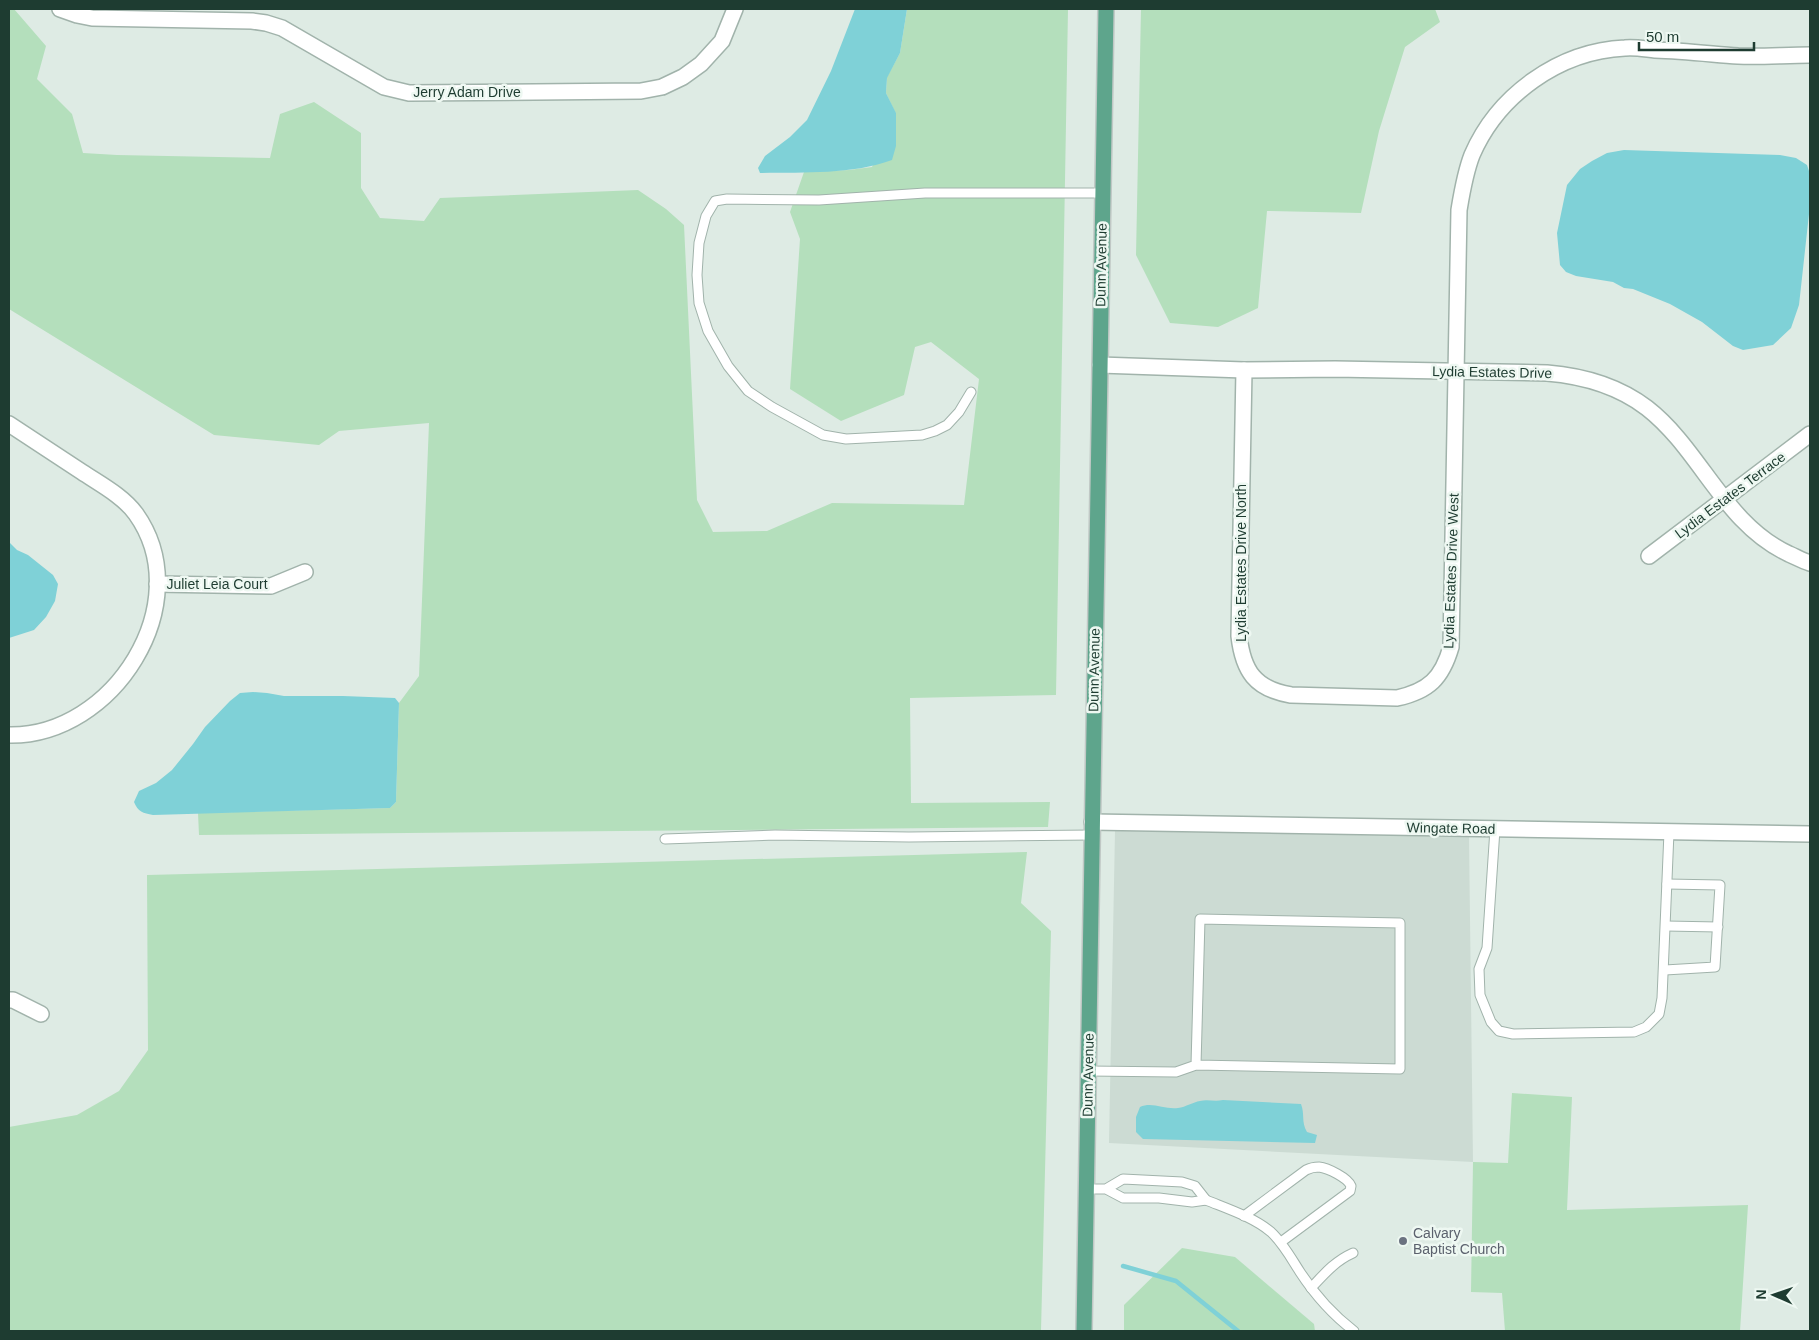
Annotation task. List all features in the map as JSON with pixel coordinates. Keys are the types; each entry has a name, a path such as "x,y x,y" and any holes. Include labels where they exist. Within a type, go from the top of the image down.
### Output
{"main road":[{"name":"Dunn Avenue","path":"1084,1331 1106,9"}],"street":[{"name":"Jerry Adam Drive","path":"60,9 92,18 252,21 266,23 282,28 384,87 409,93 640,91 662,87 684,78 701,64 722,41 735,9"},
{"name":"Lydia Estates Drive West","path":"1353,696 1397,698 1413,694 1428,686 1438,676 1446,663 1451,647 1459,210 1472,156 1494,119 1508,101 1527,84 1550,69 1576,57 1605,50 1626,48 1739,56 1810,55"},
{"name":"Lydia Estates Drive","path":"1100,365 1244,370 1328,369 1547,373 1596,380 1646,407 1665,424 1745,523 1763,540 1810,563"},
{"name":"Lydia Estates Drive North","path":"1244,370 1239,636 1241,654 1248,671 1259,682 1274,692 1291,695 1353,696"},
{"path":"9,424 115,494 135,513 150,537 156,560 157,584 156,603 147,636 133,664 112,690 90,709 46,731 9,735"},
{"name":"Lydia Estates Terrace","path":"1649,556 1810,434"},
{"name":"Juliet Leia Court","path":"157,584 271,586 305,572"},
{"name":"Wingate Road","path":"1092,829 1495,829 1810,834"},
{"path":"9,1000 13,1000 41,1014"}],"lane":[{"path":"971,392 959,412 947,425 935,431 922,435 846,438 823,435 772,407 748,391 728,366 708,331 699,303 697,275 699,243 706,216 715,201 819,200 934,193 1102,193"},
{"path":"664,839 775,835 909,837 1092,829"},
{"path":"1495,829 1487,948 1479,968 1480,995 1490,1022 1499,1031 1513,1034 1634,1032 1646,1027 1659,1014 1665,970 1668,832"},
{"path":"1665,970 1715,967 1720,885 1667,884"},
{"path":"1089,1071 1176,1072 1196,1066 1400,1069 1400,923 1200,919 1196,1066"},
{"path":"1666,926 1718,927"},
{"path":"1485,952 1487,966"},
{"path":"1482,1003 1487,989"},
{"path":"1244,1216 1306,1170 1312,1168 1327,1169 1349,1182 1351,1186 1350,1191 1281,1242"},
{"path":"1106,1189 1123,1179 1174,1181 1195,1186 1206,1200 1260,1224 1281,1242 1321,1301 1354,1331"},
{"path":"1086,1189 1106,1189 1123,1198 1159,1198 1192,1202 1206,1200"},
{"path":"1311,1288 1341,1258 1352,1253"}],"shaded area":[{"path":"1115,831 1469,837 1473,1162 1109,1143"}],"green space":[{"path":"9,9 14,9 46,46 37,79 72,114 83,153 270,158 280,114 314,102 361,133 361,188 380,218 424,221 440,198 638,190 666,209 684,225 697,500 713,532 767,531 832,503 964,505 979,379 931,342 915,347 904,395 841,421 790,389 800,239 790,212 804,172 872,167 896,114 886,93 887,77 900,53 907,9 1068,9 1056,695 910,698 911,803 1050,802 1048,827 199,835 198,813 390,808 396,802 399,703 419,676 429,423 339,431 319,445 214,435 9,309"},
{"path":"1141,9 1435,9 1440,22 1405,47 1379,131 1361,213 1267,211 1258,308 1218,327 1170,323 1136,255"},
{"path":"1027,852 1021,903 1051,931 1041,1331 9,1331 9,1127 77,1115 119,1091 148,1050 147,875"},
{"path":"1512,1093 1572,1097 1567,1210 1748,1205 1740,1331 1505,1331 1502,1293 1471,1292 1473,1162 1508,1163"},
{"path":"1182,1248 1235,1257 1314,1324 1315,1331 1124,1331 1124,1305"}],"water":[{"path":"855,9 907,9 900,53 887,78 886,93 896,113 896,146 892,160 876,165 844,170 760,173 758,168 765,156 790,137 807,120 831,71"},
{"path":"1624,150 1780,155 1796,158 1807,165 1810,174 1810,205 1799,305 1791,328 1773,345 1743,350 1733,346 1702,322 1670,304 1633,289 1624,288 1613,282 1576,276 1566,272 1560,265 1557,233 1567,185 1580,169 1592,161 1607,153"},
{"path":"9,542 17,550 28,555 53,575 58,584 55,601 46,617 34,630 9,638"},
{"path":"253,692 284,696 395,698 399,703 396,802 390,808 153,815 139,810 134,802 139,791 156,783 172,770 205,727 230,701 240,693"},
{"path":"1203,1100 1301,1104 1307,1132 1317,1135 1315,1143 1143,1139 1136,1132 1136,1117 1140,1107 1145,1105 1178,1108"}],"waterway":[{"path":"1123,1266 1176,1281 1238,1331"}],"place":[{"name":"Calvary Baptist Church","path":"1403,1241"}]}
